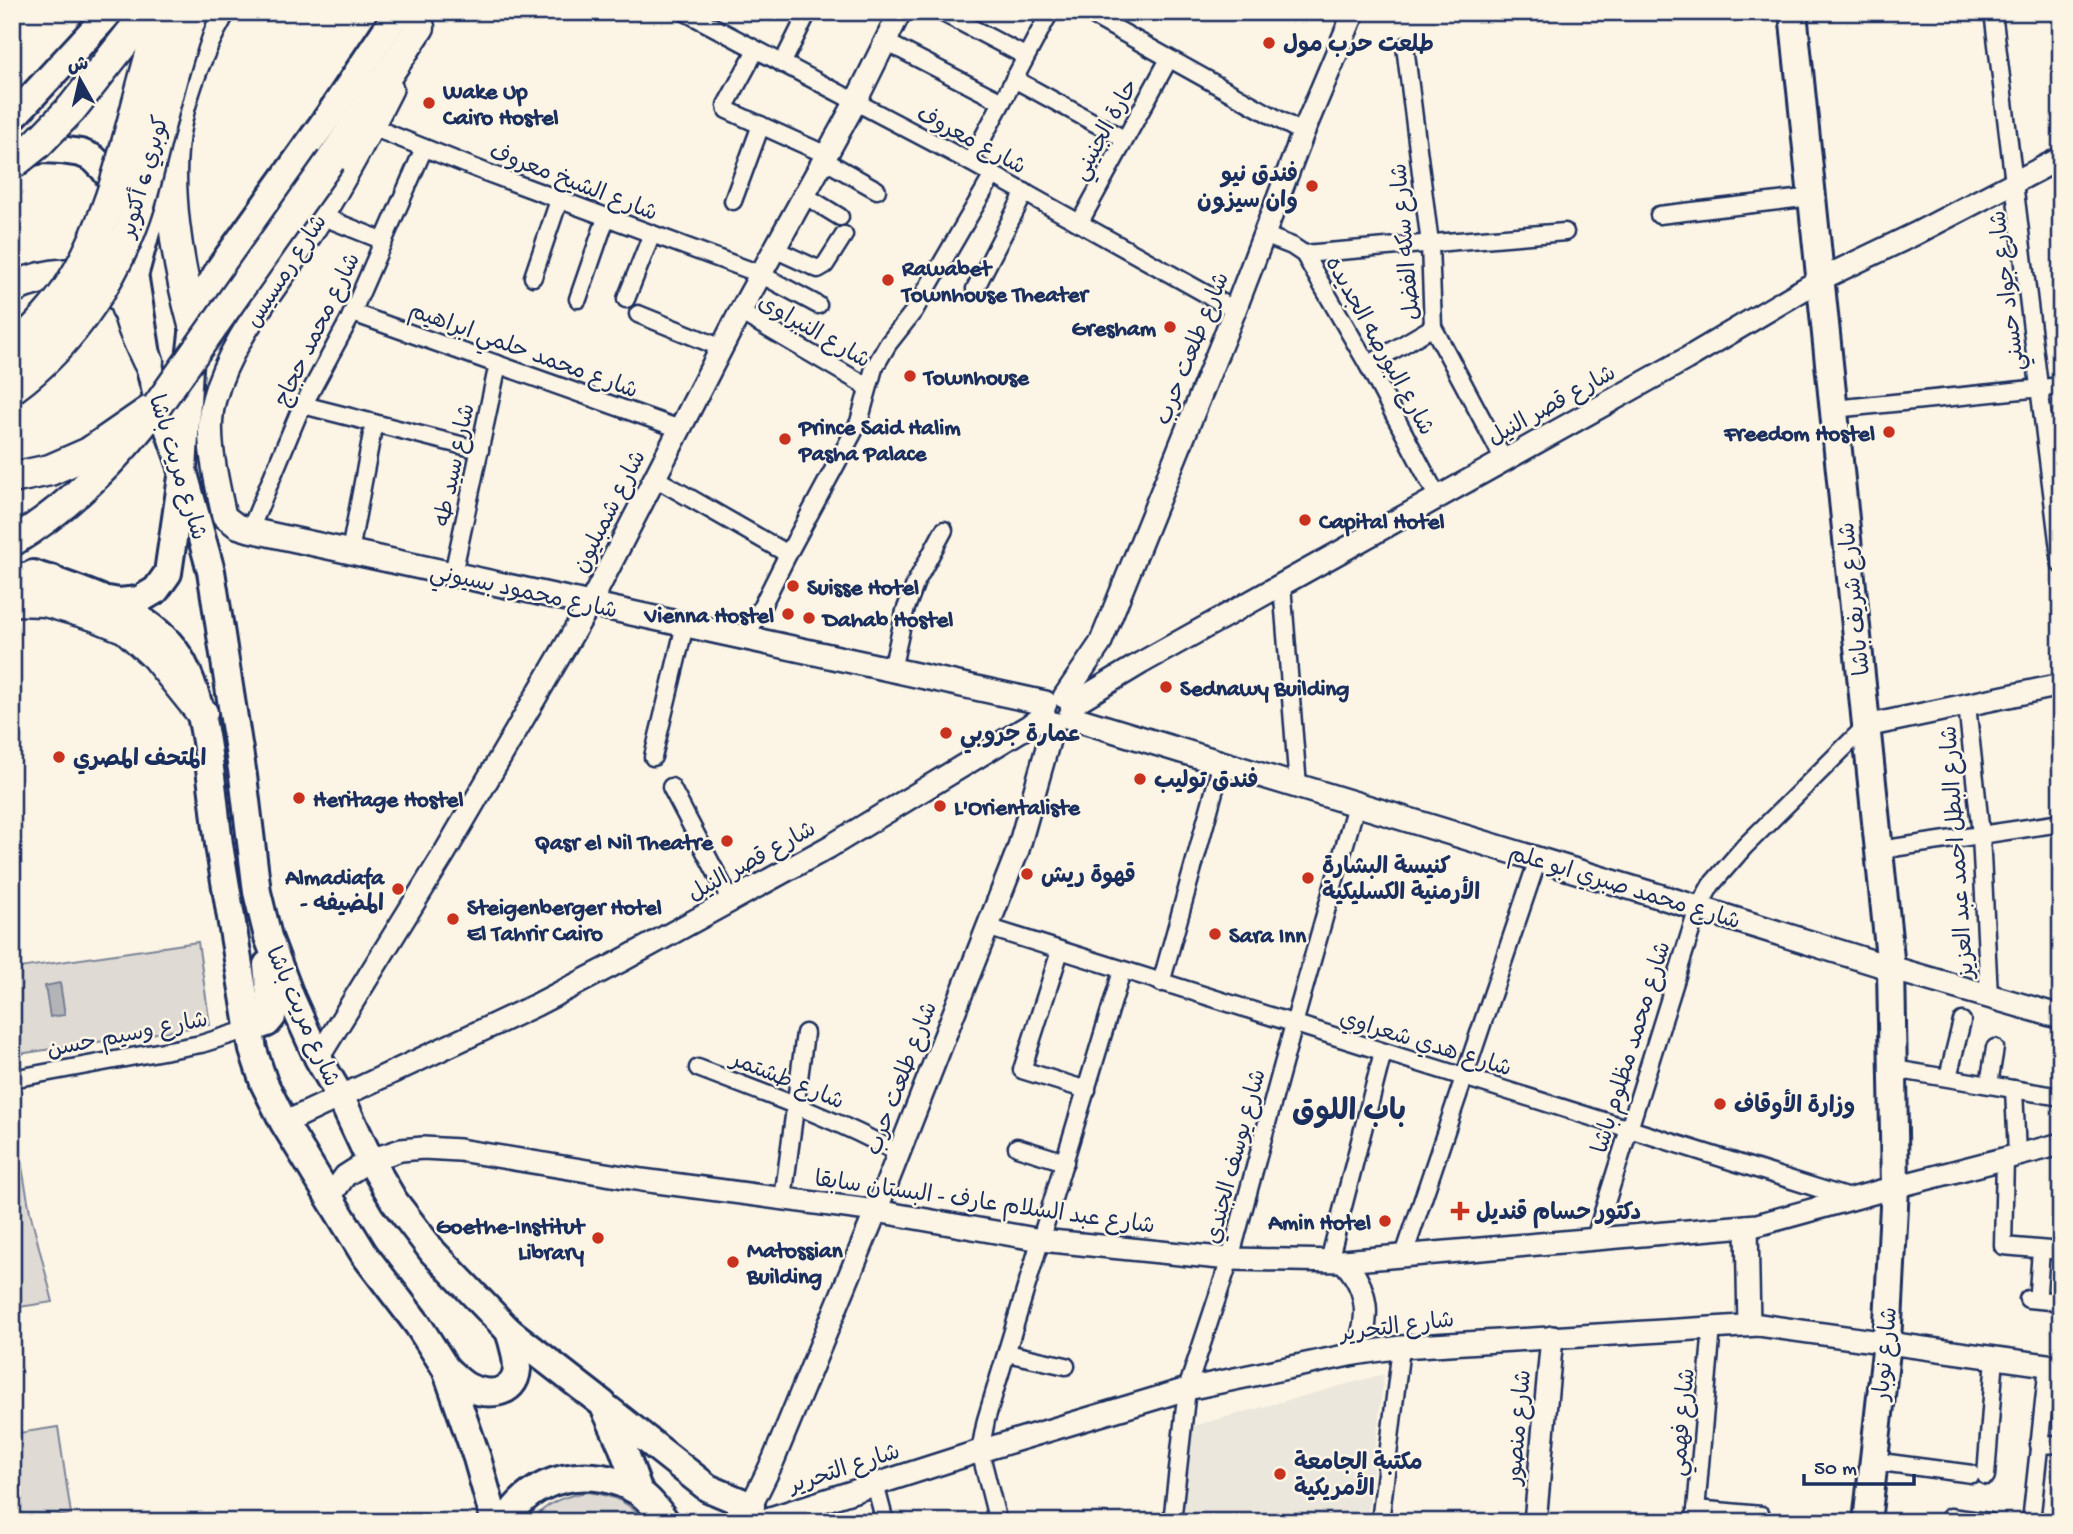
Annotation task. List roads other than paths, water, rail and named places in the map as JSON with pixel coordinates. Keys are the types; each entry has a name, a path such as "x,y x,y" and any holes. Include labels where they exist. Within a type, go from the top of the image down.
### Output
{"highway":[{"path":"12,164 37,144 72,108 148,12"},
{"name":"كوبري 6 أكتوبر","path":"12,352 36,328 70,286 92,245 113,191 164,12"},
{"path":"194,325 183,286 174,210 172,163 176,124 209,15"},
{"name":"كوبري 6 أكتوبر","path":"12,388 48,356 106,283 139,203 169,81 209,15"},
{"path":"12,542 48,517 94,479 158,407 331,160 416,17"},
{"path":"12,288 27,281 75,274 107,281 118,291 148,361"},
{"path":"12,478 50,470 89,453 158,407"},
{"path":"12,578 57,593 94,615 126,628 156,656 202,713"},
{"path":"12,600 45,601 57,593"},
{"path":"12,609 57,593"}],"main road":[{"path":"12,118 110,12"},
{"path":"12,156 43,149 72,152 81,105 97,73 141,12"},
{"name":"شارع شريف باشا","path":"1793,12 1891,968 1895,1186"},
{"path":"99,599 119,602 139,600 156,590 168,573 183,470 194,325 206,292 220,268 330,114 416,17"},
{"name":"شارع رمسيس","path":"250,530 237,526 224,516 210,428 213,400 226,367 245,332 321,216 372,127 416,17"},
{"path":"42,85 37,107 43,130 49,134 60,134 78,121"},
{"path":"135,274 176,124"},
{"name":"شارع مريت باشا","path":"72,152 93,158 111,179 130,248 148,361 167,428 183,470 211,571 243,775 257,892 268,937 291,998 318,1058 394,1201 424,1241 509,1331 603,1405 624,1448 639,1492"},
{"name":"شارع محمود بسيوني","path":"250,530 892,670 1058,710"},
{"name":"شارع مريت باشا","path":"12,566 57,593 99,599 144,621 170,644 189,677 202,713 220,849 257,1066 284,1123 364,1254 418,1325 446,1369 477,1458 495,1522"},
{"name":"شارع محمد صبري ابو علم","path":"1058,710 1356,805 2061,1017"},
{"path":"249,1029 267,1023 272,1017 267,965 268,937"},
{"name":"شارع نوبار","path":"1867,1522 1887,1342 1895,1186"},
{"path":"446,1369 463,1384 481,1392 498,1393 505,1389 513,1381 517,1370 509,1331"},
{"path":"603,1405 708,1488 751,1517"},
{"path":"506,1522 510,1513 527,1496 548,1483 571,1476 595,1475 618,1481 639,1492 655,1506 666,1522"}],"street":[{"name":"شارع معروف","path":"685,12 708,17 756,50 970,162 1235,310"},
{"path":"782,64 808,12"},
{"name":"شارع شمبليون","path":"318,1058 444,854 590,604 740,312 855,103 900,12"},
{"path":"941,12 1026,56"},
{"path":"970,162 1050,12"},
{"path":"1086,12 1303,133"},
{"name":"شارع طلعت حرب","path":"751,1517 876,1211 1018,850 1058,710 1100,644 1235,310 1303,133 1354,12"},
{"name":"شارع جواد حسني","path":"1993,12 2061,565"},
{"path":"886,42 1002,102"},
{"name":"شارع سكه الفضل","path":"1405,46 1430,244 1433,327 1504,460"},
{"path":"756,50 726,107 727,110 825,158 877,190"},
{"name":"حارة الجنيني","path":"1080,222 1169,59"},
{"path":"1014,79 1124,139"},
{"path":"733,201 761,125"},
{"name":"شارع الشيخ معروف","path":"372,127 606,218 760,274 818,305"},
{"name":"شارع محمد حجاج","path":"250,530 303,405 353,313 425,148"},
{"name":"شارع قصر النيل","path":"284,1123 536,1005 731,901 830,847 1128,670 1686,359 1821,279 1915,234 2061,158"},
{"path":"746,638 859,422 874,368 888,344 914,312 993,175"},
{"path":"975,289 1025,192"},
{"path":"804,195 840,217"},
{"path":"1659,215 1812,197"},
{"path":"533,277 559,200"},
{"path":"321,216 384,241"},
{"path":"578,299 606,218"},
{"path":"1304,254 1565,232"},
{"path":"626,299 652,234"},
{"path":"774,249 821,269 844,235"},
{"name":"شارع البورصه الجديده","path":"1264,235 1304,254 1368,365 1438,498"},
{"name":"شارع النبراوى","path":"740,312 868,387"},
{"name":"شارع محمد حلمي ابراهيم","path":"353,313 680,429"},
{"path":"638,314 722,348"},
{"path":"1368,365 1433,327"},
{"name":"شارع سيد طه","path":"453,574 498,364"},
{"path":"1834,409 2061,386"},
{"path":"303,405 480,450"},
{"path":"350,552 374,423"},
{"path":"655,478 788,554"},
{"path":"892,670 905,611 916,582 944,530"},
{"path":"1282,585 1298,786"},
{"path":"653,757 685,625"},
{"path":"1100,644 1109,662 1115,667 1128,670"},
{"path":"1867,726 2061,685"},
{"name":"شارع البطل احمد عبد العزيز","path":"1967,705 1981,835 1989,996"},
{"name":"شارع محمد مظلوم باشا","path":"1595,1238 1698,908 1712,885 1744,847 1867,726"},
{"path":"1161,983 1222,763"},
{"path":"671,787 731,901"},
{"name":"شارع يوسف الجندي","path":"1172,1522 1187,1390 1230,1259 1356,805"},
{"path":"1879,850 2061,823"},
{"path":"1405,1255 1538,859"},
{"name":"شارع هدي شعراوي","path":"987,927 1852,1199"},
{"path":"1060,951 1022,1070 1087,1090"},
{"path":"998,1522 980,1451 986,1420 1122,971"},
{"path":"1948,1077 1962,1021"},
{"name":"شارع وسيم حسن","path":"12,1079 201,1044 249,1029"},
{"path":"783,1199 805,1033"},
{"path":"1989,1084 1995,1048"},
{"path":"1354,1354 1365,1331 1366,1305 1359,1281 1336,1261 1383,1052"},
{"name":"شارع طشتمر","path":"698,1068 853,1129 898,1153"},
{"path":"1894,1069 2061,1097"},
{"path":"2003,1265 2014,1089"},
{"name":"شارع عبد السلام عارف - البستان سابقا","path":"330,1197 345,1176 370,1160 401,1150 459,1150 642,1180 876,1211 1041,1240 1230,1259 1336,1261 1747,1226 2061,1144"},
{"path":"1017,1147 1065,1162"},
{"path":"1747,1226 1749,1325"},
{"path":"2003,1246 2061,1251"},
{"path":"2041,1250 2033,1295 2061,1302"},
{"name":"شارع التحرير","path":"751,1517 875,1485 1187,1390 1354,1354 1401,1347 1749,1325 1776,1326 2054,1366"},
{"name":"شارع فهمي","path":"1696,1516 1712,1327"},
{"name":"شارع منصور","path":"1535,1522 1552,1337"},
{"path":"1380,1522 1401,1347"},
{"path":"1007,1353 1066,1366"},
{"path":"1873,1461 1979,1475 1995,1357"},
{"path":"2031,1522 2038,1445 2054,1366"},
{"path":"2038,1445 2061,1444"},
{"path":"875,1485 884,1522"},
{"path":"1696,1516 1761,1516"},
{"path":"1950,1517 1989,1522"}],"place":[{"name":"طلعت حرب مول","path":"1269,43"},
{"name":"Wake Up Cairo Hostel","path":"429,103"},
{"name":"فندق نيو وان سيزون","path":"1312,186"},
{"name":"Rawabet Townhouse Theater","path":"888,280"},
{"name":"Gresham","path":"1170,327"},
{"name":"Townhouse","path":"910,376"},
{"name":"Freedom Hostel","path":"1889,432"},
{"name":"Prince Said Halim Pasha Palace","path":"785,439"},
{"name":"Capital Hotel","path":"1305,520"},
{"name":"Suisse Hotel","path":"793,586"},
{"name":"Vienna Hostel","path":"788,614"},
{"name":"Dahab Hostel","path":"809,618"},
{"name":"Sednawy Building","path":"1166,687"},
{"name":"عمارة جروبي","path":"946,733"},
{"name":"المتحف المصري","path":"59,757"},
{"name":"فندق توليب","path":"1140,779"},
{"name":"Heritage Hostel","path":"299,798"},
{"name":"L'Orientaliste","path":"940,806"},
{"name":"Qasr el Nil Theatre","path":"727,841"},
{"name":"قهوة ريش","path":"1027,874"},
{"name":"كنيسة البشارة الأرمنية الكسليكية","path":"1308,878"},
{"name":"Almadiafa - المضيفه","path":"398,889"},
{"name":"Steigenberger Hotel El Tahrir Cairo","path":"453,919"},
{"name":"Sara Inn","path":"1215,934"},
{"name":"وزارة الأوقاف","path":"1720,1104"},
{"name":"دكتور حسام قنديل","path":"1460,1211"},
{"name":"Amin Hotel","path":"1385,1221"},
{"name":"Goethe-Institut Library","path":"598,1238"},
{"name":"Matossian Building","path":"733,1262"},
{"name":"مكتبة الجامعة الأمريكية","path":"1280,1474"}],"district":[{"name":"باب اللوق","path":"1349,1109"}]}
